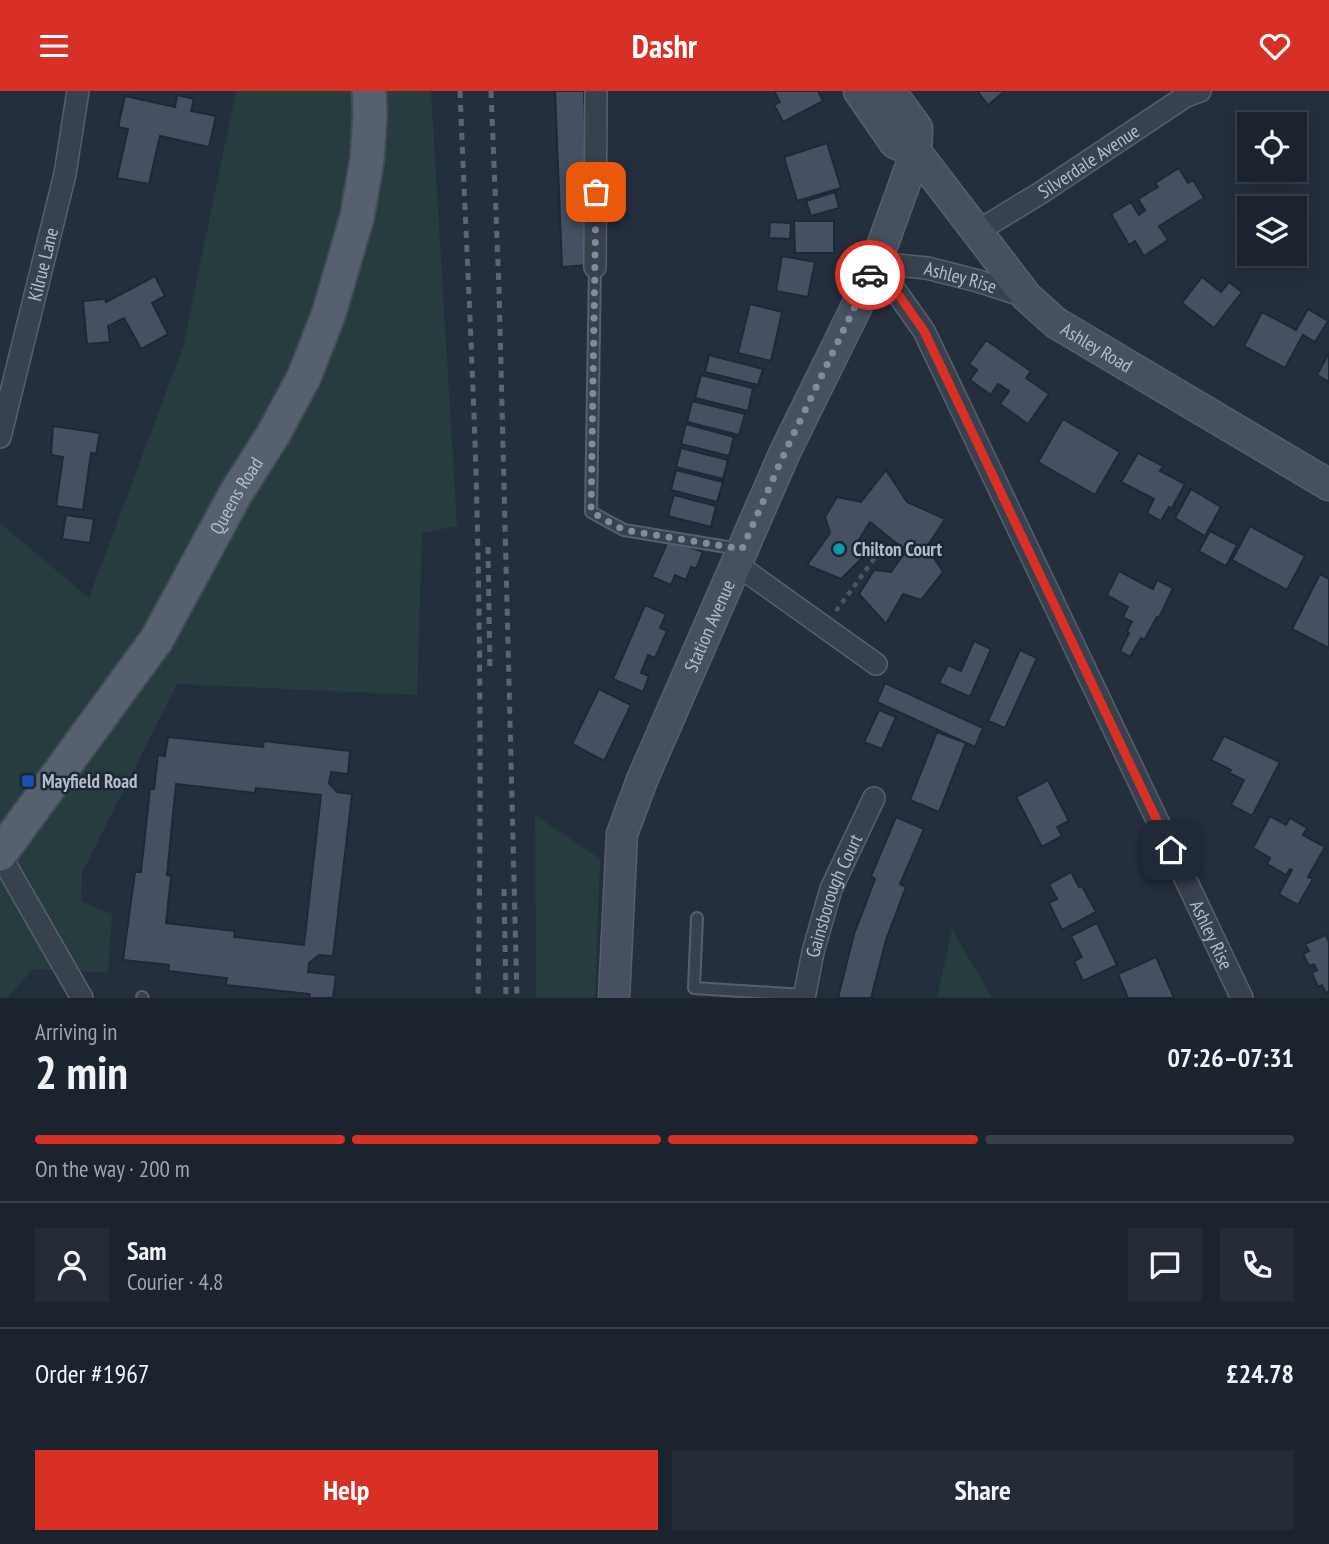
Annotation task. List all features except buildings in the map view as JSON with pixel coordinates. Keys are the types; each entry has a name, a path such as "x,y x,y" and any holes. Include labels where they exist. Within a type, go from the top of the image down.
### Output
{"main road":[{"name":"Queens Road","path":"0,855 157,639 236,493 274,433 304,377 330,313 357,217 367,160 369,91"}],"street":[{"name":"Kilrue Lane","path":"0,437 65,174 78,91"},
{"path":"595,267 596,91"},
{"name":"Ashley Road","path":"859,91 895,143 916,152 1027,297 1056,323 1329,485"},
{"name":"Ashley Road","path":"890,91 917,128 916,152"},
{"name":"Silverdale Avenue","path":"978,231 1042,192 1186,96 1200,91"},
{"name":"Station Avenue","path":"614,998 622,834 642,780 785,452 876,263 916,152"},
{"name":"Ashley Rise","path":"876,263 927,268 1027,297"},
{"name":"Ashley Rise","path":"876,263 924,331 1242,998"},
{"path":"739,557 824,627 876,664"},
{"name":"Gainsborough Court","path":"804,996 813,951 831,889 874,799"},
{"path":"0,855 82,998"}],"lane":[{"path":"595,267 591,512 624,530 739,557"},
{"path":"697,918 694,993 804,996"}],"path":[{"path":"824,627 879,552"}],"green space":[{"path":"236,91 431,91 457,526 422,533 417,695 177,684 82,873 81,901 112,914 108,973 33,969 7,998 0,998 0,523 89,598 183,347"},
{"path":"535,815 600,859 595,998 536,998"},
{"path":"952,929 992,998 937,998"}],"railway":[{"path":"460,91 478,539 478,998"},
{"path":"491,91 499,288 517,998"},
{"path":"488,547 490,673"},
{"path":"504,889 506,998"}],"way so far":[{"path":"596,192 591,512 624,530 742,549 870,275"}],"place":[{"name":"Chilton Court","path":"839,549"},
{"name":"Mayfield Road","path":"28,781"}],"route":[{"path":"870,275 876,263 924,331 1171,850"}]}
